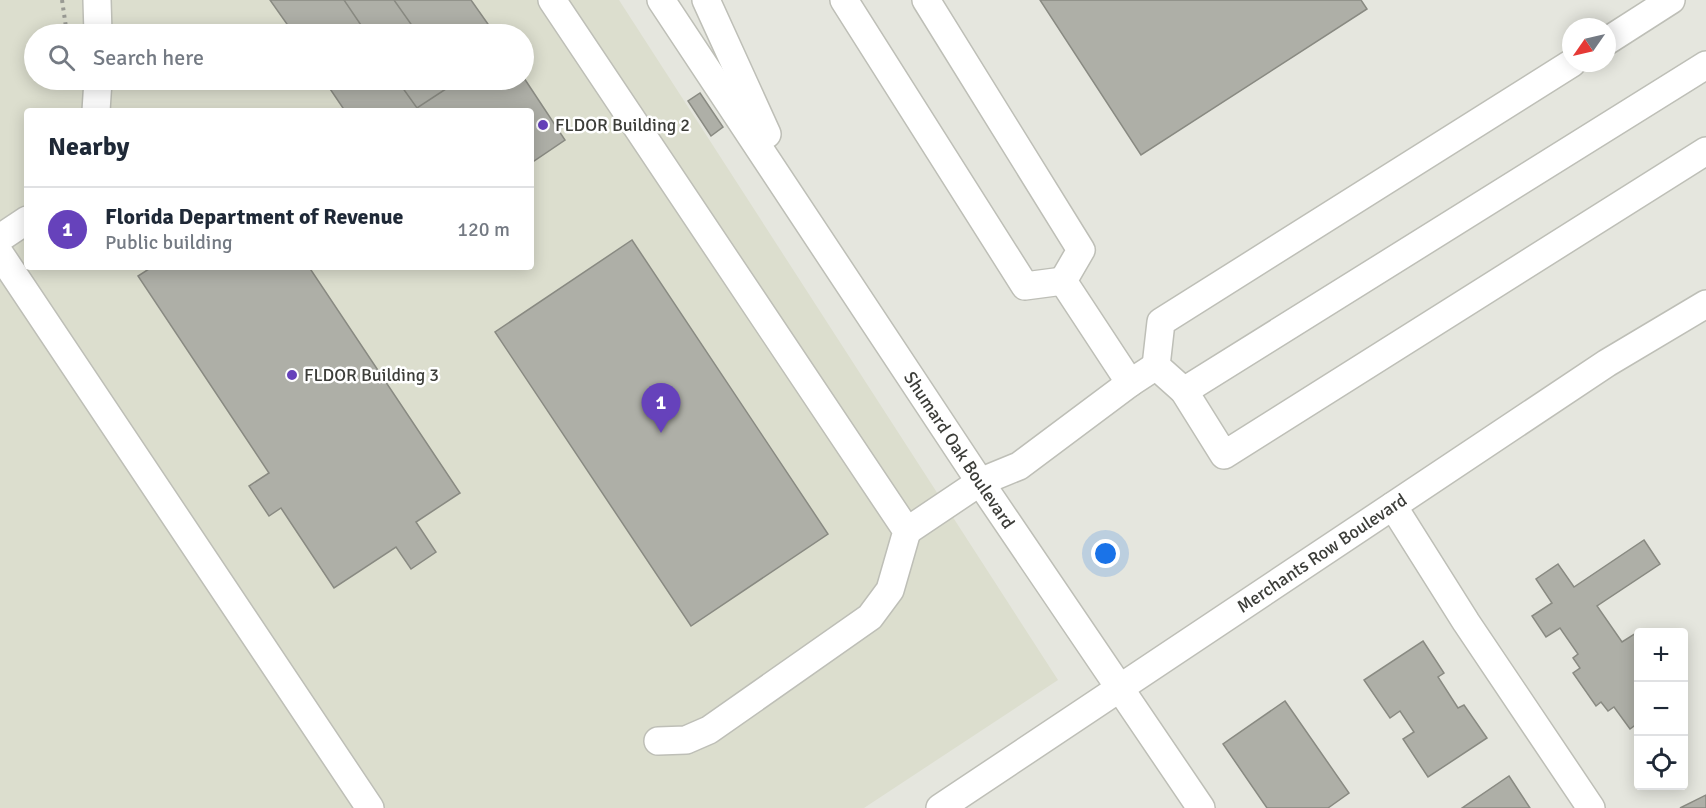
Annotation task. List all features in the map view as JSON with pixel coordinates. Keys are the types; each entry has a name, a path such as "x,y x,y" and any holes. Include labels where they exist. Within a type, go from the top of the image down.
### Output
{"street":[{"path":"97,0 98,24"},
{"path":"552,0 907,531"},
{"name":"Shumard Oak Boulevard","path":"661,0 980,482 1201,808"},
{"name":"Shumard Oak Boulevard","path":"706,0 801,209"},
{"path":"844,0 1025,286 1063,281"},
{"path":"926,0 1081,250 1063,281"},
{"path":"1616,35 1671,0"},
{"path":"1184,391 1706,65"},
{"path":"1156,366 1161,322 1562,69"},
{"path":"96,108 97,90"},
{"path":"1156,366 1184,391 1224,455 1706,151"},
{"path":"0,238 24,222"},
{"path":"0,254 370,808"},
{"path":"1063,281 1130,383"},
{"name":"Merchants Row Boulevard","path":"940,808 1607,363 1706,304"},
{"path":"658,741 686,740 709,730 870,617 890,591 907,531 980,482 1019,466 1156,366"},
{"path":"1393,506 1473,632 1591,808"}],"path":[{"path":"62,0 66,24"}],"shaded area":[{"path":"0,0 619,0 1058,680 864,808 0,808"}],"building":[{"path":"270,0 471,0 488,24 287,24"},
{"path":"344,0 394,0 411,24 360,24"},
{"path":"1040,0 1361,0 1367,9 1141,155"},
{"name":"FLDOR Building 2","path":"331,90 532,90 565,140 534,161 534,108 343,108"},
{"path":"404,90 444,90 417,108"},
{"path":"700,93 723,127 711,136 688,101"},
{"path":"632,240 828,534 691,626 495,332"},
{"name":"FLDOR Building 3","path":"147,270 311,270 460,493 416,522 436,552 411,569 396,547 334,588 281,508 269,516 249,486 269,473 138,276"},
{"path":"1644,540 1660,564 1597,606 1622,642 1634,634 1634,726 1630,729 1614,707 1608,711 1601,702 1596,706 1573,673 1580,668 1573,658 1578,654 1560,628 1546,637 1532,616 1552,603 1536,579 1558,564 1574,587"},
{"path":"1423,641 1444,673 1438,677 1458,708 1464,705 1487,738 1428,777 1403,739 1414,732 1400,711 1390,718 1364,680"},
{"path":"1285,701 1349,793 1328,808 1267,808 1223,744"},
{"path":"1509,776 1530,808 1462,808"},
{"path":"1706,795 1706,808 1680,808"}],"place":[{"name":"FLDOR Building 2","path":"543,125"},
{"name":"FLDOR Building 3","path":"292,375"},
{"name":"Florida Department of Revenue","path":"661,433"}]}
